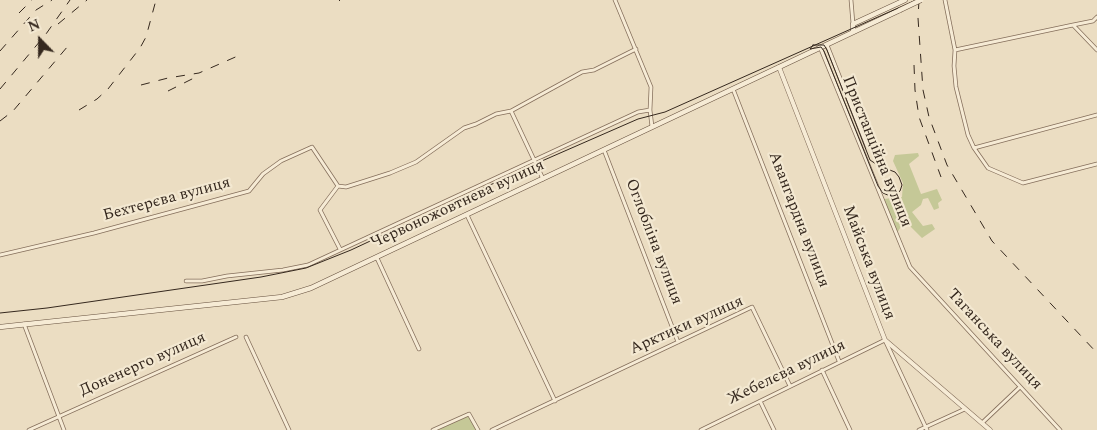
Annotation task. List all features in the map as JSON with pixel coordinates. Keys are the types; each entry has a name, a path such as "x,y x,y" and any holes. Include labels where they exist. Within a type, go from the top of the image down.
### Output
{"main road":[{"path":"853,31 853,24 905,0"},
{"name":"Червоножовтнева вулиця","path":"0,327 282,296 312,288 921,0"}],"street":[{"path":"615,0 651,87 650,110 652,128"},
{"path":"851,0 853,24"},
{"path":"945,0 955,50 956,87 968,136 988,168 1023,183 1097,164"},
{"path":"955,50 1093,21 1097,17"},
{"path":"1073,25 1097,50"},
{"name":"Пристанційна вулиця","path":"826,44 867,146"},
{"name":"Пристанційна вулиця","path":"820,47 910,267"},
{"path":"340,249 320,210 338,186 346,187 390,174 416,162 464,128 496,114 511,111 582,72 594,70 636,49"},
{"name":"Майська вулиця","path":"779,67 885,340 990,430"},
{"name":"Авангардна вулиця","path":"733,89 839,361"},
{"path":"186,281 202,281 227,276 283,270 308,264 638,112 650,110"},
{"path":"511,111 543,179"},
{"path":"974,148 1097,115"},
{"name":"Бехтерєва вулиця","path":"0,255 94,234 249,190 263,174 281,161 312,147 338,186"},
{"name":"Оглобліна вулиця","path":"604,150 678,342"},
{"path":"467,216 555,401"},
{"path":"377,258 420,348"},
{"name":"Таганська вулиця","path":"910,267 1060,430"},
{"name":"Арктики вулиця","path":"492,430 752,307 790,386"},
{"path":"24,324 64,430"},
{"name":"Доненерго вулиця","path":"29,430 236,336"},
{"path":"246,337 289,430"},
{"path":"885,340 926,428"},
{"name":"Жебелєва вулиця","path":"701,430 885,340"},
{"path":"822,370 850,430"},
{"path":"982,423 1020,387"},
{"path":"760,400 774,430"},
{"path":"919,430 965,409"},
{"path":"433,430 469,414 478,430"}],"green space":[{"path":"918,153 919,156 909,164 921,194 937,189 942,200 938,203 939,208 934,210 928,198 923,199 921,205 912,212 923,226 932,224 935,229 922,238 908,224 902,225 897,233 882,204 884,199 902,197 903,183 893,161 895,155"},
{"path":"468,416 477,430 435,430"}],"tram line":[{"path":"0,313 261,277 306,268 351,250 535,164 638,119 665,112 916,0"},
{"path":"813,45 824,45 827,50 870,160 879,166 895,172 899,177 902,185 900,191 896,194 890,196 883,193 878,186 824,51 821,47 810,49 813,45"}],"railway":[{"path":"19,13 32,0"},
{"path":"0,51 36,10 52,0"},
{"path":"0,89 46,34 70,0"},
{"path":"58,24 87,0"},
{"path":"79,110 97,99 108,89 140,48 146,37 156,0"},
{"path":"919,0 918,18 923,90 929,117 947,165 992,241 1097,353"},
{"path":"0,121 13,111 68,46"},
{"path":"141,85 199,73 240,55"},
{"path":"914,65 919,117 941,177"},
{"path":"168,91 196,77"}]}
